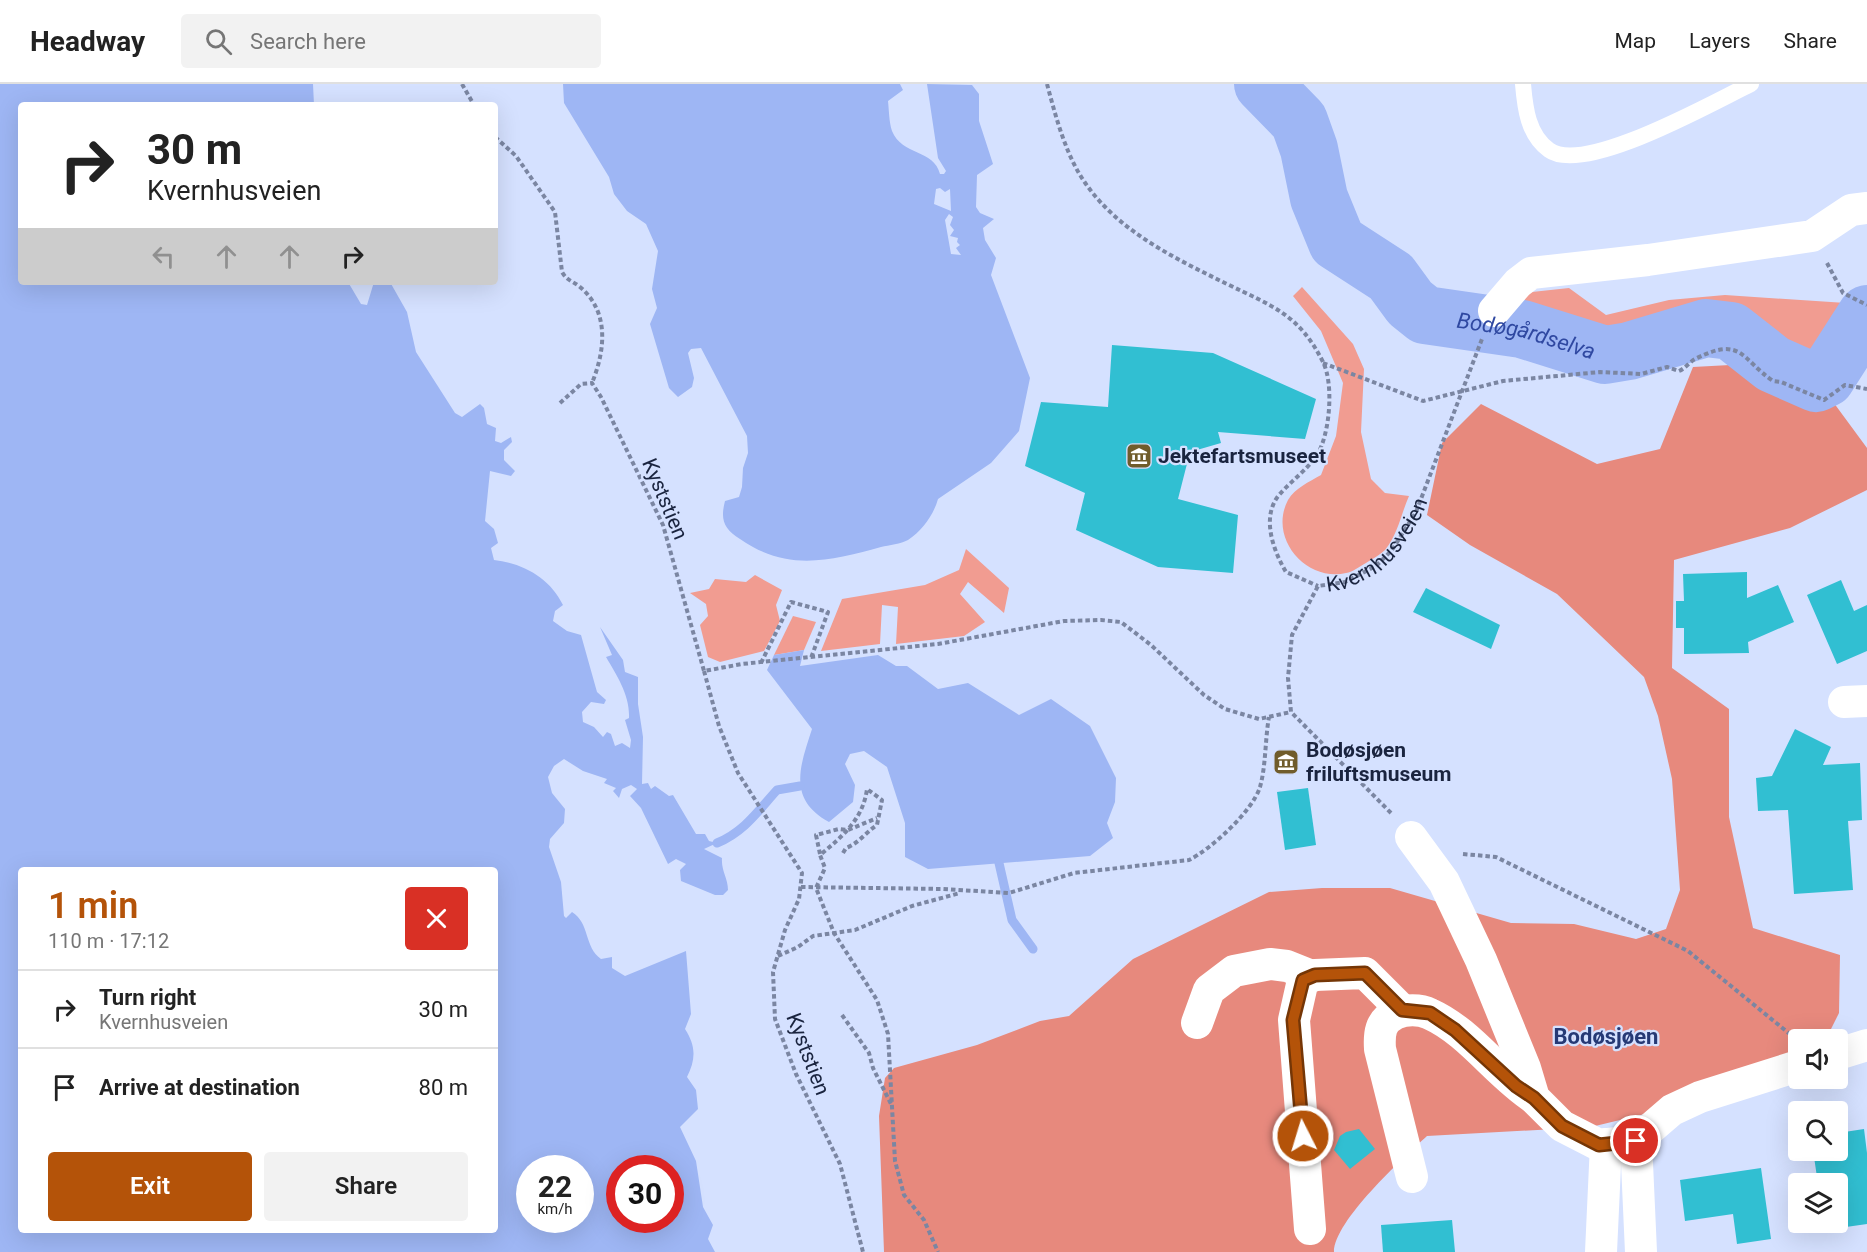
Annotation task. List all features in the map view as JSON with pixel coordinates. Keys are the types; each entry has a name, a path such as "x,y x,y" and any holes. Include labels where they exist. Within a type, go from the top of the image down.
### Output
{"street":[{"path":"1488,324 1518,282 1531,273 1648,260 1812,236 1851,210 1867,208"},
{"path":"1416,843 1444,882 1481,960 1525,1068 1534,1098"},
{"path":"1197,1023 1209,990 1234,971 1270,964 1287,966 1312,976"},
{"path":"1310,1229 1293,1020 1303,980 1312,976 1365,973 1402,1010 1430,1013 1455,1030 1516,1086 1534,1098 1562,1126 1599,1145 1621,1142 1672,1110 1700,1097 1788,1069"},
{"path":"1402,1010 1383,1023 1380,1036 1412,1177"},
{"path":"1848,1051 1867,1045"},
{"path":"1601,1252 1621,1142"},
{"path":"1621,1142 1641,1252"}],"lane":[{"path":"1522,84 1525,110 1536,138 1551,152 1580,155 1631,142 1751,84"}],"path":[{"path":"462,84 472,102"},
{"path":"1047,84 1072,161 1095,195 1130,230 1157,247 1284,312 1307,336 1323,363 1330,392 1321,445 1316,456 1278,497 1270,521 1272,543 1286,572 1318,586"},
{"path":"498,139 516,156 555,212 562,272 567,280 580,287 599,310 602,358 592,383 581,384 560,403"},
{"path":"1812,236 1843,293 1867,304"},
{"name":"Kvernhusveien","path":"1291,712 1288,678 1292,635 1318,586 1346,582 1377,566 1392,550 1416,512 1488,324"},
{"path":"1323,363 1423,401 1503,381 1600,372 1649,372 1667,367 1678,371 1693,360 1718,348 1735,350 1773,381 1782,382 1824,400 1845,385 1867,389"},
{"name":"Kyststien","path":"592,383 663,525 719,726 738,773 802,873 799,898 785,930 773,972 775,1020 796,1074 840,1164 862,1252"},
{"path":"763,663 791,602 828,612 811,658"},
{"path":"704,671 991,636 1064,621 1121,622 1151,645 1204,695 1225,709 1259,719 1291,712 1398,820 1416,843 1454,854 1496,857 1642,926 1688,951 1788,1033"},
{"path":"801,888 943,889 1001,894 1074,873 1189,860 1206,852 1246,810 1260,788 1269,717"},
{"path":"820,855 859,818 867,789 882,800 877,825 865,833 858,843 846,848 843,853"},
{"path":"877,818 848,830 839,829 816,835 825,868 816,888 834,933 877,1000 888,1034 895,1161 904,1195 924,1220 938,1252"},
{"path":"778,956 798,947 813,936 855,930 912,906 964,892"},
{"path":"842,1015 869,1053 873,1068 893,1109"}],"shaded area":[{"path":"1302,287 1353,344 1364,369 1361,432 1371,479 1385,493 1409,496 1396,531 1385,550 1346,573 1331,574 1317,571 1305,564 1287,542 1283,529 1283,514 1288,500 1294,492 1321,475 1336,436 1343,383 1321,331 1293,296"},
{"path":"1569,288 1606,315 1669,300 1725,295 1846,303 1864,310 1825,372 1817,377 1788,364 1741,327 1697,323 1661,331 1638,331 1604,350 1503,319 1517,296"},
{"path":"1730,365 1784,396 1828,395 1867,448 1867,490 1790,528 1674,560 1672,668 1729,709 1729,817 1753,928 1840,955 1839,1013 1831,1029 1788,1029 1788,1064 1649,1113 1591,1127 1427,1136 1387,1174 1357,1207 1337,1239 1334,1252 884,1252 879,1116 885,1078 894,1068 977,1045 1040,1021 1069,1016 1133,959 1269,892 1322,888 1390,888 1511,923 1574,924 1636,939 1666,929 1680,890 1672,779 1658,716 1644,677 1557,594 1470,545 1427,515 1442,443 1481,404 1597,464 1660,449 1693,367"},
{"path":"966,549 1009,588 1004,613 968,582 960,594 985,622 964,636 896,644 898,607 882,605 880,644 821,651 842,599 925,585 959,570"},
{"path":"755,575 782,590 776,605 780,621 764,651 720,662 708,657 700,625 708,616 706,604 690,593 709,589 715,579 746,582"},
{"path":"793,616 816,622 804,650 774,655"}],"water":[{"path":"0,84 313,84 314,102 18,102 18,285 350,285 361,304 367,305 373,285 392,285 407,312 416,352 455,413 462,417 480,404 484,408 487,424 496,428 495,441 501,443 511,437 512,442 504,450 504,460 515,471 511,476 490,471 485,521 494,529 498,543 491,548 494,560 525,568 543,580 557,595 563,605 555,611 553,621 567,631 581,635 597,692 606,700 604,704 591,702 582,712 583,722 594,727 603,737 607,732 611,734 615,746 622,743 630,748 631,740 625,720 629,718 627,701 622,686 606,657 612,655 600,627 623,660 625,672 638,677 638,704 643,737 642,784 648,783 651,789 655,786 669,796 673,795 696,834 705,834 709,841 717,843 704,849 722,858 728,890 723,895 715,895 681,881 680,870 686,864 676,859 668,864 641,808 630,796 637,789 631,785 622,789 619,798 613,791 616,788 604,783 607,779 583,771 564,759 554,766 548,777 552,793 565,809 564,823 550,839 549,847 561,882 564,916 566,918 572,912 578,917 596,954 601,959 612,957 612,968 625,976 686,951 691,1014 685,1029 694,1053 687,1077 696,1090 698,1109 680,1127 696,1161 703,1207 713,1225 708,1239 715,1252 0,1252"},
{"path":"563,84 900,84 903,90 888,101 892,131 903,145 931,160 937,166 940,174 944,174 946,171 938,158 927,84 972,85 979,94 979,121 993,164 977,175 976,207 980,213 994,219 983,228 985,240 996,258 991,275 1030,378 1019,431 991,463 938,499 927,522 905,541 844,556 809,561 775,556 757,549 735,535 727,528 723,514 725,501 739,497 743,468 748,453 747,436 701,348 691,349 688,353 694,378 692,387 678,397 669,388 650,324 657,308 652,289 658,251 646,224 627,211 614,194 609,177 564,103","holes":["940,188 945,192 950,189 951,211 934,204 936,189","949,214 953,217 950,225 954,230 950,236 958,238 957,242 960,245 956,248 961,255 951,254 945,220"]},
{"path":"804,650 800,666 878,655 896,666 907,666 938,689 968,683 1019,715 1051,699 1090,726 1116,778 1115,802 1107,823 1113,838 1090,856 928,869 905,857 905,823 887,767 864,751 850,754 845,764 855,785 853,802 829,822 807,803 802,792 801,769 812,729 767,670 774,655"}],"building":[{"path":"1112,345 1213,353 1316,399 1305,439 1218,432 1221,443 1190,452 1178,499 1238,515 1233,573 1158,567 1076,530 1085,493 1025,466 1041,402 1108,407"},
{"path":"1747,572 1747,598 1778,585 1794,622 1748,642 1749,653 1684,654 1684,628 1676,628 1676,601 1684,601 1683,574"},
{"path":"1841,580 1854,611 1867,605 1867,651 1837,664 1807,595"},
{"path":"1426,588 1500,625 1491,649 1413,612"},
{"path":"1795,729 1831,747 1823,765 1860,763 1862,820 1848,821 1853,890 1794,894 1788,810 1758,811 1756,778 1772,776"},
{"path":"1308,788 1316,845 1285,850 1277,792"},
{"path":"1359,1129 1375,1149 1350,1169 1334,1150 1340,1136"},
{"path":"1864,1129 1867,1153 1867,1224 1848,1227 1848,1173 1816,1173 1815,1161 1848,1161 1848,1131"},
{"path":"1761,1168 1771,1239 1737,1244 1733,1214 1685,1221 1680,1180"},
{"path":"1452,1220 1455,1252 1383,1252 1381,1225"}],"waterway":[{"name":"Bodøgårdselva","path":"1263,84 1299,121 1309,149 1319,198 1337,242 1391,277 1410,303 1425,315 1522,329 1605,355 1629,351 1706,328 1731,331 1773,364 1816,383 1826,378 1867,314"},
{"path":"717,843 743,827 777,790 800,786"},
{"path":"999,863 1012,920 1033,949"}],"place":[{"name":"Jektefartsmuseet","path":"1139,456"},
{"name":"Bodøsjøen friluftsmuseum","path":"1286,762"}],"district":[{"name":"Bodøsjøen","path":"1606,1036"}],"route":[{"path":"1303,1136 1293,1020 1297,996 1303,980 1315,975 1365,973 1402,1010 1430,1013 1455,1030 1516,1086 1534,1098 1562,1126 1599,1145 1636,1141"}]}
